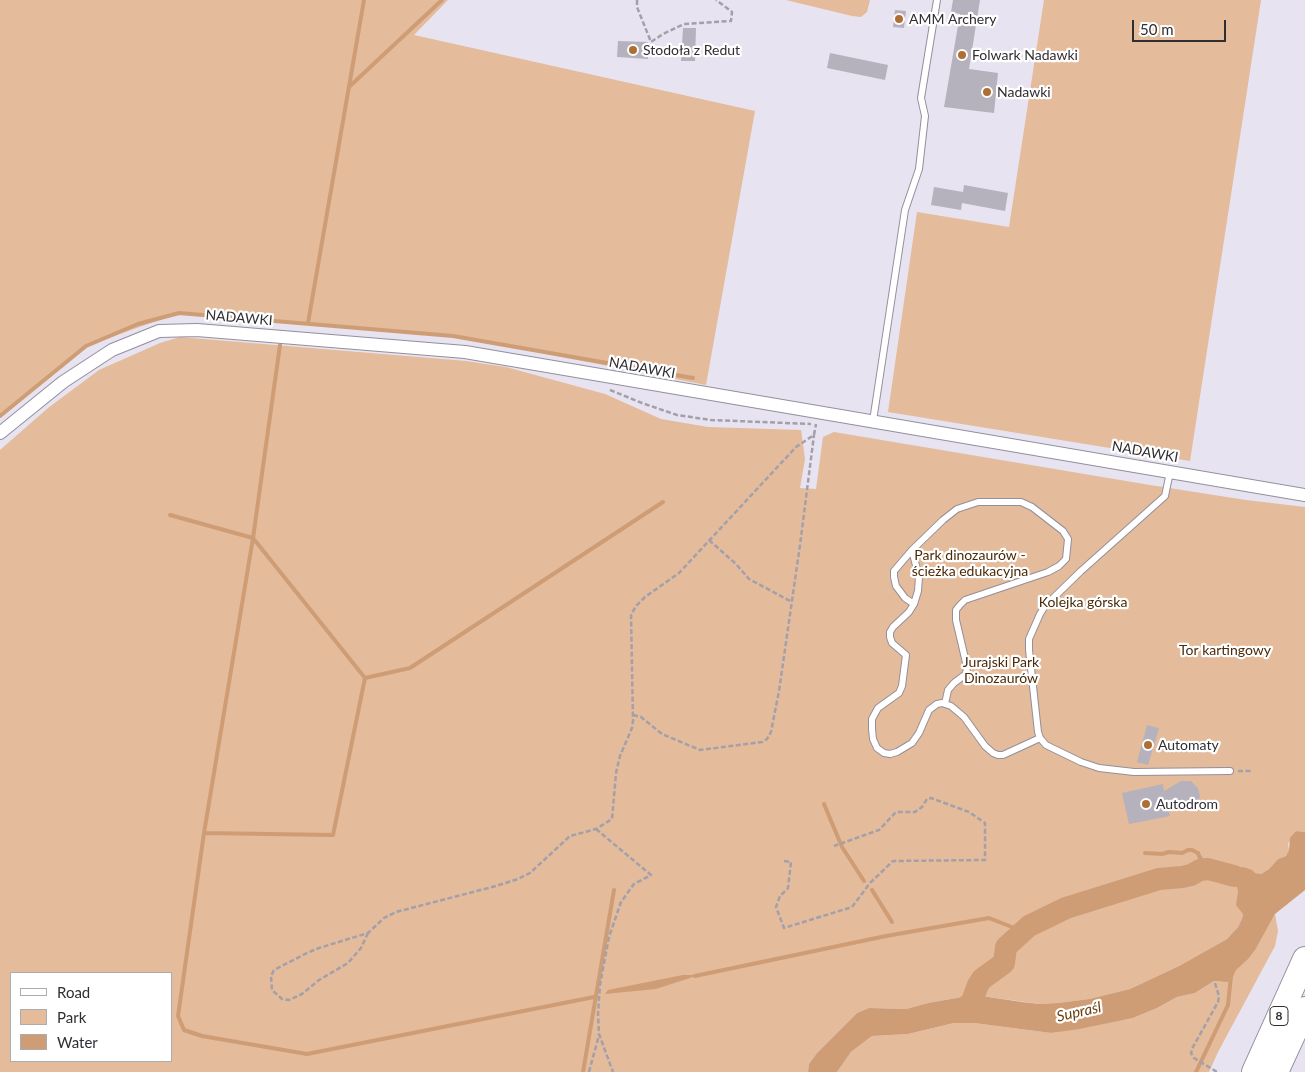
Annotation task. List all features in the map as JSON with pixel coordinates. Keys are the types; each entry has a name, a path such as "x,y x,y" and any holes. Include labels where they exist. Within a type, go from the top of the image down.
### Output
{"highway":[{"name":"8","path":"1254,1072 1305,959"},
{"name":"8","path":"1276,1072 1305,1009"}],"street":[{"name":"NADAWKI","path":"0,433 63,382 112,350 159,332 197,330 465,352 816,418 842,416 1305,495"}],"lane":[{"path":"873,421 905,210 919,169 925,116 920,98 936,0"},
{"path":"1170,472 1165,496 1068,584 1045,606 1040,614 1030,639 1029,650 1040,738 1046,745 1081,762 1099,768 1134,772 1230,771"},
{"path":"914,604 904,598 896,586 894,571 912,550 957,509 978,502 1021,502 1032,507 1063,531 1068,539 1066,559 1059,566 1048,572 966,600 956,610 956,620 967,667 966,674 948,690 945,704"},
{"path":"912,550 920,577 918,591 909,612 892,627 890,632 892,643 906,655 906,664 902,686 898,693 878,708 872,719 873,739 877,748 884,754 890,754 905,748 912,743 919,733 929,710 942,703 951,706 964,717 985,746 998,755 1003,755 1040,738"}],"path":[{"path":"637,0 637,7 651,42 684,24 731,21 732,12 716,0"},
{"path":"603,388 642,404 677,415 711,420 805,425 816,418 842,416"},
{"path":"633,715 641,717 662,734 700,750 762,742 767,739 779,691 816,418"},
{"path":"368,933 319,948 274,970 271,976 272,990 282,999 289,1000 302,994 319,980 348,963 361,948 368,933 384,918 396,912 518,879 530,873 570,836 596,829 612,819 616,773 624,745 632,728 631,615 636,606 645,597 679,573 796,446 814,435"},
{"path":"709,540 736,564 749,579 792,602"},
{"path":"1230,771 1252,771"},
{"path":"784,861 791,862 788,888 780,896 776,907 784,928 852,907 870,883 887,864 893,861 985,860 985,823 969,812 931,798 927,799 922,807 915,812 896,812 879,830 834,846"},
{"path":"596,829 651,875 634,884 621,902 614,920 600,985 599,1034 613,1072"},
{"path":"1215,983 1219,996 1218,1002 1191,1053 1196,1059 1218,1072"},
{"path":"589,1072 599,1034"}],"green space":[{"path":"0,0 448,0 414,35 755,111 706,385 453,336 179,313 86,346 0,418"},
{"path":"786,0 870,0 867,12 861,17"},
{"path":"1044,0 1261,0 1190,461 888,412 917,212 1009,227"},
{"path":"180,337 466,361 506,367 605,394 661,419 708,427 801,430 805,459 800,488 816,489 823,437 834,432 1150,485 1305,507 1305,832 1296,831 1288,844 1289,850 1286,856 1278,859 1269,869 1261,874 1255,873 1237,887 1243,914 1238,927 1227,939 1179,966 1130,989 1089,999 1040,1004 982,996 975,991 968,996 906,1009 869,1008 857,1013 817,1053 809,1064 808,1072 0,1072 0,450 48,408 99,370 160,343"},
{"path":"1275,914 1278,931 1275,946 1209,1072 837,1072 851,1052 872,1036 908,1034 954,1023 974,1023 1051,1033 1133,1018 1177,997 1195,993 1214,981 1226,982 1266,930"}],"water":[{"name":"Supraśl","path":"1296,831 1305,832 1305,890 1275,914 1255,950 1236,970 1231,981 1214,981 1195,993 1177,997 1133,1018 1079,1029 1051,1033 974,1023 954,1023 908,1034 872,1036 851,1052 837,1072 808,1072 809,1064 817,1053 857,1013 869,1008 906,1009 968,996 975,991 982,996 1040,1004 1089,999 1130,989 1179,966 1227,939 1238,927 1242,919 1243,914 1236,905 1237,887 1232,882 1205,872 1203,867 1205,864 1229,870 1243,867 1261,874 1269,869 1278,859 1286,856 1289,850 1290,838"},
{"path":"683,975 699,975 656,989 605,994 608,990"}],"building":[{"name":"Folwark Nadawki","path":"953,0 980,0 969,69 998,73 994,113 944,107 960,14 951,12"},
{"name":"AMM Archery","path":"895,10 906,11 904,28 893,27"},
{"path":"683,28 696,28 695,61 681,61"},
{"name":"Stodoła z Redut","path":"618,41 648,42 648,59 617,57"},
{"path":"830,53 888,65 885,80 827,68"},
{"path":"964,185 1008,193 1005,211 962,203 961,210 931,205 934,187 963,192"},
{"name":"Automaty","path":"1147,725 1159,728 1148,765 1137,762"},
{"name":"Autodrom","path":"1181,781 1191,781 1198,788 1200,797 1196,806 1192,809 1183,810 1167,805 1170,816 1129,824 1122,793 1163,784 1164,791"}],"waterway":[{"path":"308,323 364,0"},
{"path":"350,86 442,0"},
{"path":"0,416 86,346 138,324 179,313 453,336 693,378"},
{"path":"280,345 253,538 204,833 178,1016 184,1030 202,1036 307,1054 594,997"},
{"path":"204,833 333,835 365,678 410,668 663,502"},
{"path":"170,515 253,538 365,678"},
{"path":"824,804 842,847 864,881"},
{"path":"1145,853 1182,853 1192,850 1198,853 1207,867"},
{"path":"965,1009 972,1001 982,979 1004,963 1006,947 1029,926 1066,908 1159,879 1182,877 1208,869 1234,876"},
{"path":"583,1072 614,890"},
{"path":"872,890 892,922"},
{"path":"695,976 886,936 989,918 1022,931"},
{"path":"1196,1072 1228,1005 1231,976"}],"place":[{"name":"AMM Archery","path":"899,19"},
{"name":"Stodoła z Redut","path":"633,50"},
{"name":"Folwark Nadawki","path":"962,55"},
{"name":"Nadawki","path":"987,92"},
{"name":"Automaty","path":"1148,745"},
{"name":"Autodrom","path":"1146,804"}],"park label":[{"name":"Park dinozaurów - ścieżka edukacyjna","path":"970,564"},
{"name":"Kolejka górska","path":"1083,602"},
{"name":"Tor kartingowy","path":"1225,650"},
{"name":"Jurajski Park Dinozaurów","path":"1001,670"}]}
